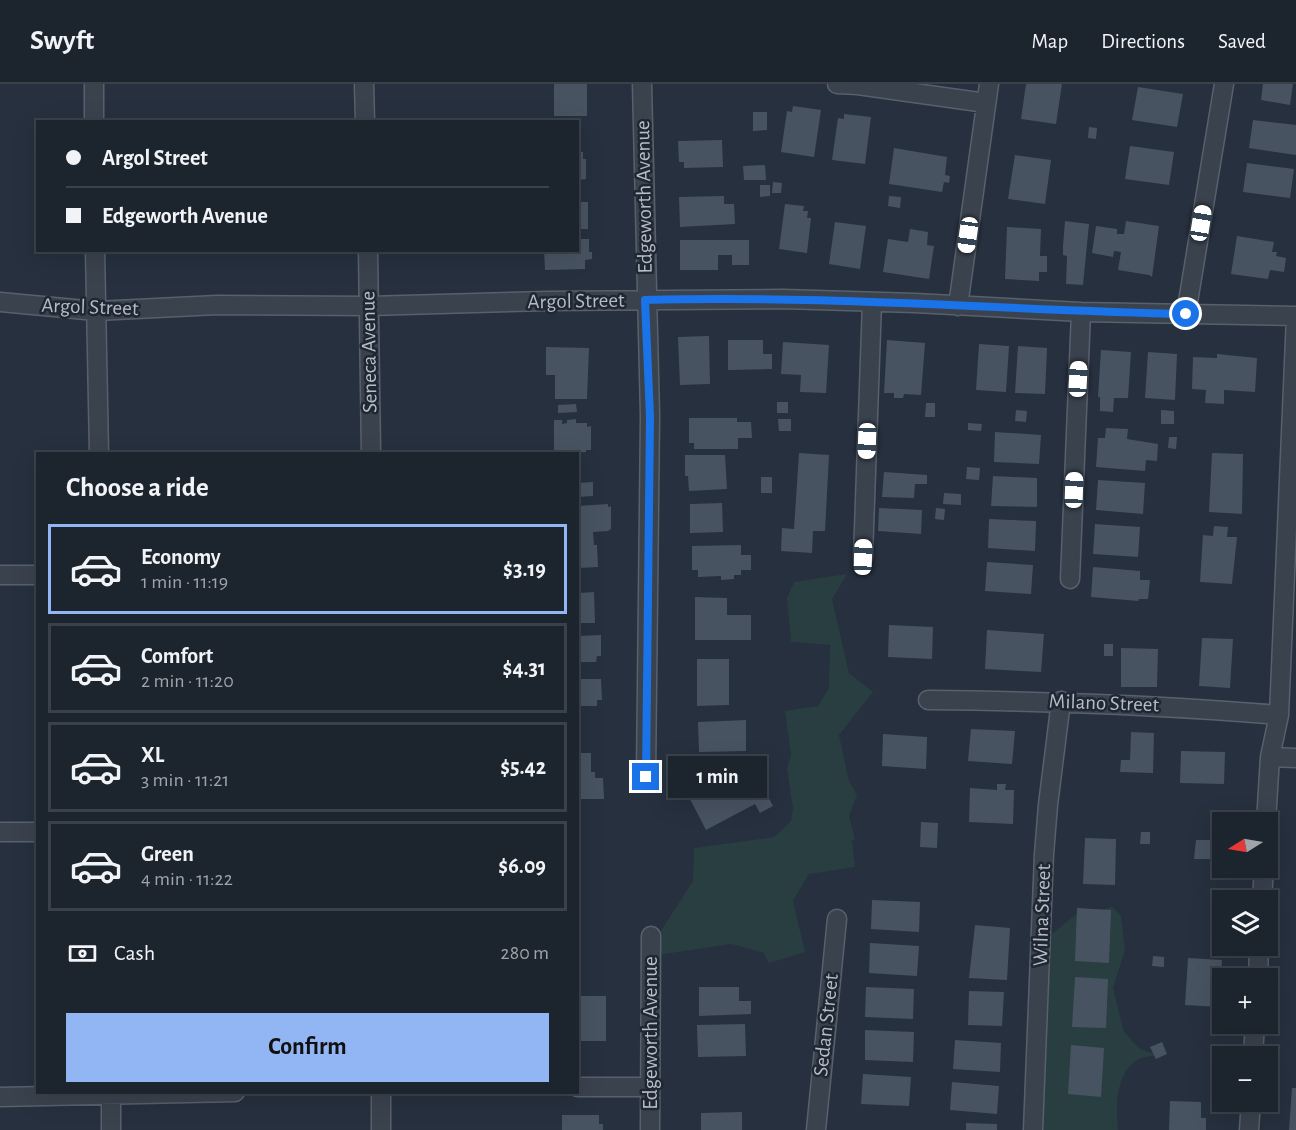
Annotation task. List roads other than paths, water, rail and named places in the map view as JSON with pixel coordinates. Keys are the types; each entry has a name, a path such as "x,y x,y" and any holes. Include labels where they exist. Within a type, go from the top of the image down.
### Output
{"street":[{"path":"94,84 94,120"},
{"path":"364,84 365,120"},
{"name":"Edgeworth Avenue","path":"642,84 645,300 650,417 646,777"},
{"path":"837,84 858,85 986,104"},
{"path":"958,306 989,84"},
{"path":"1186,314 1224,84"},
{"path":"95,252 99,452"},
{"name":"Seneca Avenue","path":"368,252 371,452"},
{"name":"Argol Street","path":"0,302 96,311 217,305 369,306 783,298 1081,312 1296,316"},
{"path":"863,557 872,302"},
{"path":"1070,579 1081,312"},
{"path":"1267,812 1270,756 1280,715 1292,541 1296,316"},
{"path":"0,575 36,575"},
{"name":"Milano Street","path":"928,700 1061,701 1181,706 1280,715"},
{"name":"Wilna Street","path":"1033,1130 1047,805 1061,701"},
{"path":"1270,756 1296,758"},
{"path":"0,832 36,832"},
{"name":"Sedan Street","path":"816,1130 837,919"},
{"name":"Edgeworth Avenue","path":"650,1130 651,936"},
{"path":"579,1087 649,1087"},
{"path":"0,1097 83,1094"},
{"path":"111,1094 111,1130"},
{"path":"381,1094 381,1130"},
{"path":"1249,1130 1250,1112"}]}
